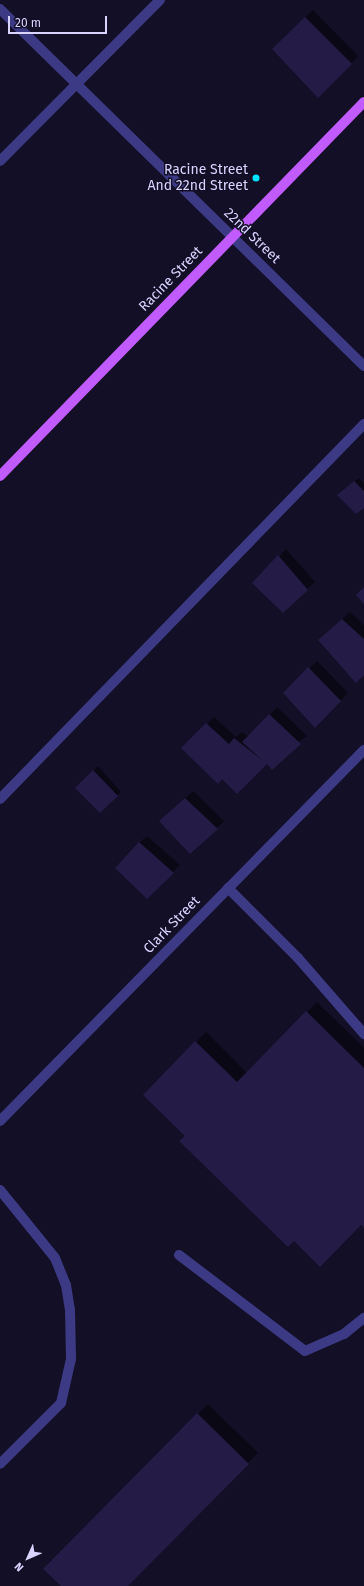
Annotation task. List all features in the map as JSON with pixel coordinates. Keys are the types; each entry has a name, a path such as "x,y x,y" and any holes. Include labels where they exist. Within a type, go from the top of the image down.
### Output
{"main road":[{"name":"Racine Street","path":"0,476 364,102"}],"street":[{"path":"0,161 160,0"},
{"name":"22nd Street","path":"0,8 364,366"},
{"path":"0,800 364,424"},
{"name":"Clark Street","path":"0,1120 364,750"},
{"path":"228,888 298,958 364,1034"},
{"path":"0,1190 56,1258 69,1303 71,1359 61,1403 0,1464"},
{"path":"179,1256 305,1351 344,1334 364,1318"}],"building":[{"path":"305,17 352,64 318,98 272,49"},
{"path":"354,481 364,491 364,508 356,514 337,495"},
{"path":"278,555 308,590 283,613 252,583"},
{"path":"364,587 364,604 356,595"},
{"path":"342,619 364,639 364,675 356,683 318,640"},
{"path":"308,667 341,701 315,728 283,693"},
{"path":"269,714 301,744 272,770 267,764 237,794 222,779 218,784 181,748 206,723 229,744 234,738 262,760 242,742"},
{"path":"93,770 118,796 100,813 75,788"},
{"path":"185,798 218,829 190,854 159,821"},
{"path":"139,842 174,873 147,899 115,868"},
{"path":"306,1011 364,1068 364,1228 361,1225 320,1267 294,1241 288,1247 179,1141 185,1136 143,1095 195,1041 237,1082"},
{"path":"197,1413 249,1464 128,1586 61,1586 43,1569"}],"place":[{"name":"Racine Street And 22nd Street","path":"256,178"}]}
